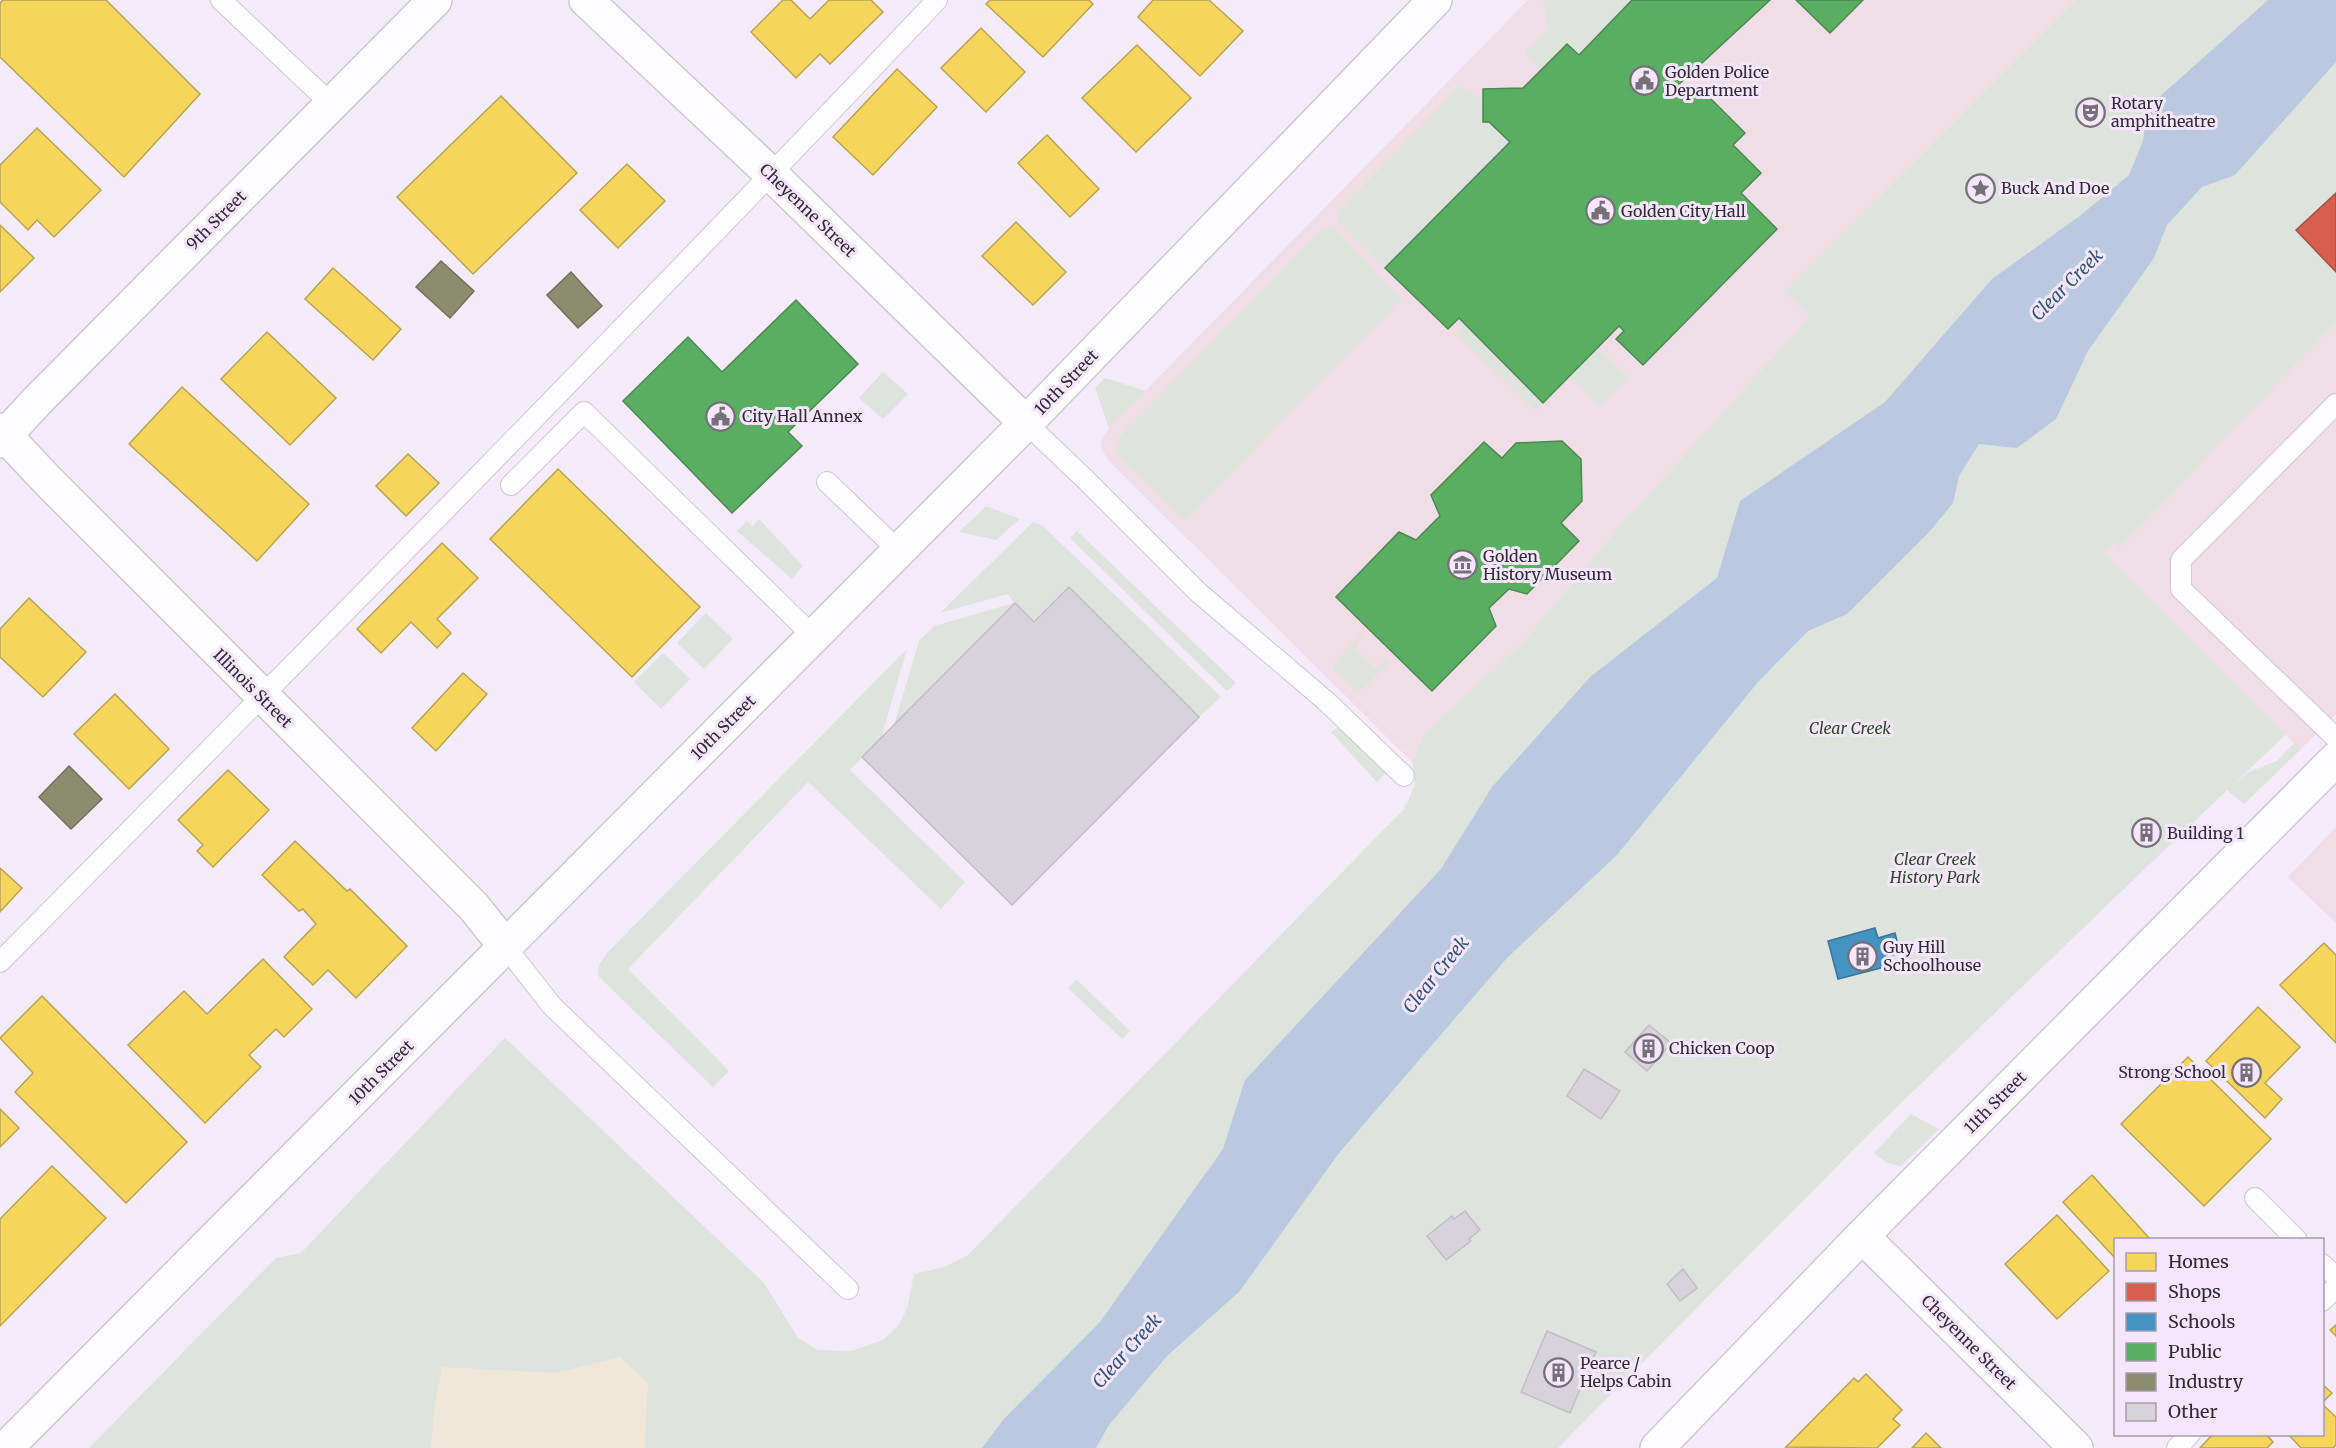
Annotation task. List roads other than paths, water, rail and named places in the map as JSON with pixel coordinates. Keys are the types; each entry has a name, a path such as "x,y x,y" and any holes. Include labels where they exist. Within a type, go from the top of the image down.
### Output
{"street":[{"name":"9th Street","path":"2,436 435,0"},
{"name":"Cheyenne Street","path":"586,0 771,174 1026,423"},
{"name":"10th Street","path":"6,1448 1026,423 1435,0"},
{"name":"Illinois Street","path":"2,436 474,907 506,946"},
{"name":"11th Street","path":"1657,1448 1862,1236 2336,759"},
{"name":"Cheyenne Street","path":"1862,1236 2076,1448"}],"lane":[{"path":"221,0 331,105"},
{"path":"0,963 771,174 937,0"},
{"path":"2336,404 2181,561 2181,589 2336,738"},
{"path":"511,485 584,412 813,636"},
{"path":"1026,423 1199,593 1326,701 1404,776"},
{"path":"827,482 899,551"},
{"path":"506,946 552,1006 848,1288"},
{"path":"2255,1198 2296,1238"},
{"path":"2324,1266 2336,1277"},
{"path":"2324,1299 2336,1287"},
{"path":"2176,1448 2188,1436"}],"water":[{"name":"Clear Creek","path":"2268,0 2336,0 2336,62 2235,175 2202,187 2167,225 2154,258 2088,351 2056,419 2017,448 1979,444 1959,476 1953,503 1931,530 1847,614 1808,631 1758,682 1617,855 1507,958 1339,1153 1239,1292 1167,1356 1109,1425 1096,1448 982,1448 1003,1420 1100,1322 1223,1149 1245,1080 1441,869 1492,787 1590,677 1717,578 1740,501 1885,402 1992,279 2081,215 2129,175 2143,141 2148,107"}],"place":[{"name":"Golden Police Department","path":"1644,81"},
{"name":"Rotary amphitheatre","path":"2090,112"},
{"name":"Buck And Doe","path":"1980,188"},
{"name":"Golden City Hall","path":"1600,211"},
{"name":"City Hall Annex","path":"721,416"},
{"name":"Golden History Museum","path":"1462,565"},
{"name":"Building 1","path":"2146,833"},
{"name":"Guy Hill Schoolhouse","path":"1862,956"},
{"name":"Chicken Coop","path":"1648,1048"},
{"name":"Strong School","path":"2247,1072"},
{"name":"Pearce / Helps Cabin","path":"1559,1372"}],"park label":[{"name":"Clear Creek History Park","path":"1935,868"}]}
